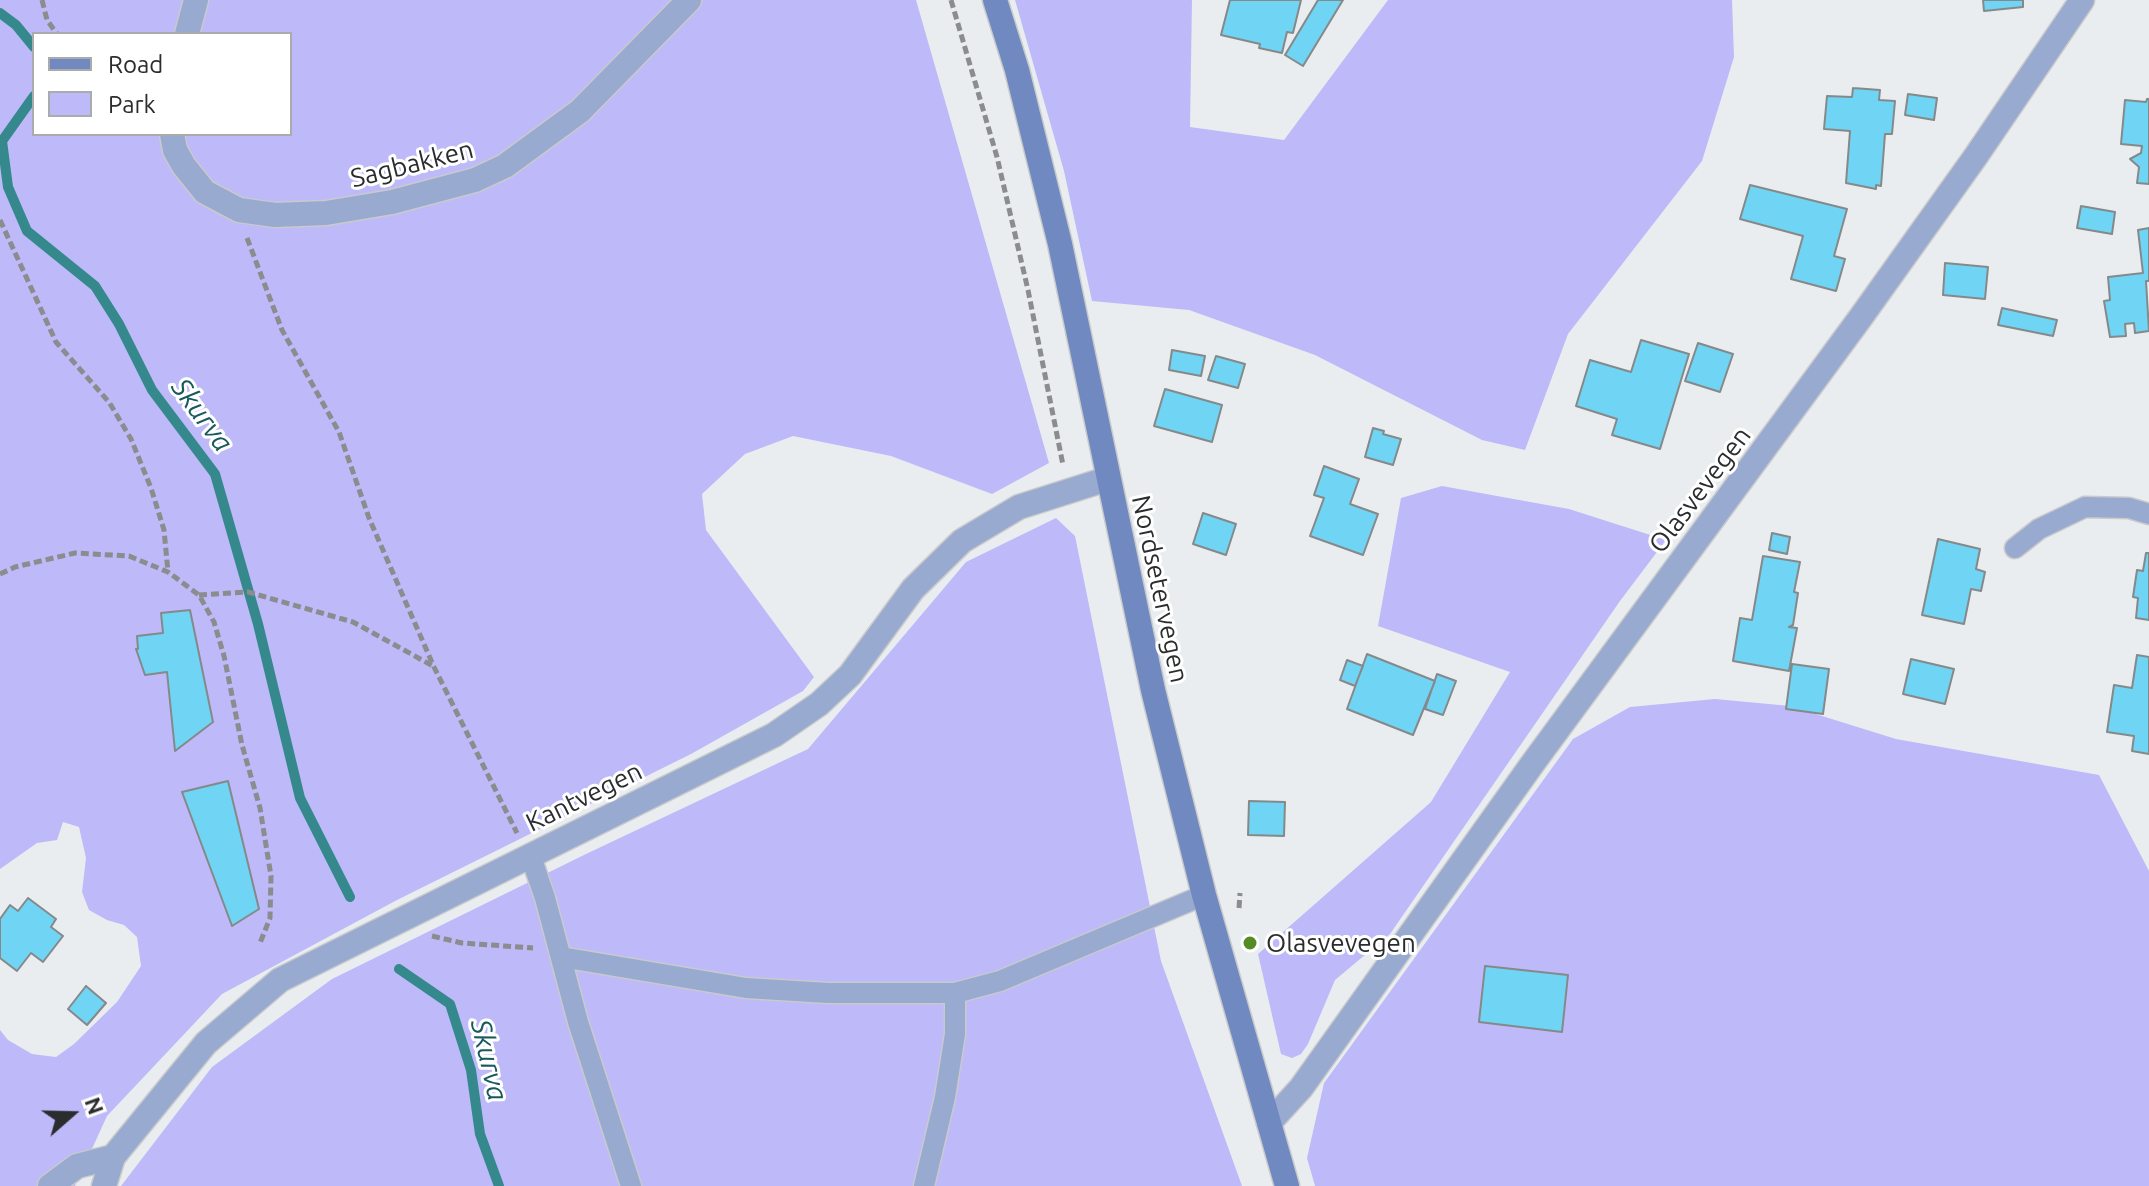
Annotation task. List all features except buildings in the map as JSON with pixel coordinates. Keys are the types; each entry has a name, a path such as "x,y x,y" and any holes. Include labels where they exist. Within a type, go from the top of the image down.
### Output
{"main road":[{"name":"Nordsetervegen","path":"995,0 1017,70 1060,244 1153,690 1204,895 1287,1186"}],"street":[{"path":"188,32 196,0"},
{"name":"Sagbakken","path":"172,136 175,150 184,166 205,192 239,210 275,215 326,213 392,202 475,180 505,166 580,111 689,0"},
{"name":"Olasvevegen","path":"1269,1123 1301,1088 1533,763 1861,317 2082,0"},
{"name":"Kantvegen","path":"104,1186 113,1157 206,1043 280,980 774,735 819,704 850,675 913,589 962,541 1019,507 1107,479"},
{"path":"50,1186 77,1166 113,1157"}],"lane":[{"path":"2015,548 2039,529 2085,507 2129,508 2149,514"},
{"path":"530,854 578,1022 631,1186"},
{"path":"561,957 746,988 828,993 955,993 1014,975 1204,895"},
{"path":"924,1186 955,1034 955,993"}],"path":[{"path":"42,0 47,20 56,32"},
{"path":"951,0 997,157 1050,395 1067,492"},
{"path":"239,210 247,241 282,330 339,432 369,518 434,667 505,813 530,854"},
{"path":"0,220 56,342 109,402 131,439 164,530 168,572"},
{"path":"0,574 15,567 75,553 129,556 168,572 199,595 214,622 224,656 260,808 271,876 270,918 260,943"},
{"path":"199,595 248,592 353,622 434,667"},
{"path":"403,918 423,933 436,937 462,943 527,946 561,957"}],"green space":[{"path":"0,0 916,0 1049,463 992,494 891,456 793,436 745,454 702,494 706,530 814,677 803,691 691,754 397,900 222,994 107,1116 75,1186 0,1186 0,1030 8,1040 32,1054 56,1057 117,1002 141,966 137,937 124,925 89,910 82,892 86,858 79,827 63,822 57,840 37,843 0,869"},
{"path":"1015,0 1192,0 1190,127 1284,140 1388,0 1732,0 1734,57 1702,161 1568,334 1525,450 1482,440 1315,355 1189,310 1092,301 1064,171"},
{"path":"1442,486 1569,509 1666,540 1620,601 1390,934 1335,980 1308,1044 1301,1054 1292,1058 1281,1054 1258,954 1431,802 1510,672 1378,626 1401,498"},
{"path":"1056,518 1075,536 1161,961 1242,1186 121,1186 212,1067 332,979 808,749 966,562"},
{"path":"1715,699 1790,706 1896,739 2099,775 2149,871 2149,1186 1315,1186 1307,1158 1324,1083 1573,739 1630,707"}],"waterway":[{"name":"Skurva","path":"0,13 16,25 32,45"},
{"name":"Skurva","path":"32,99 2,141 8,187 27,231 95,286 119,324 152,390 215,474 258,624 300,798 350,897"},
{"name":"Skurva","path":"399,969 450,1004 471,1070 480,1134 499,1186"}],"place":[{"name":"Olasvevegen","path":"1250,943"}]}
